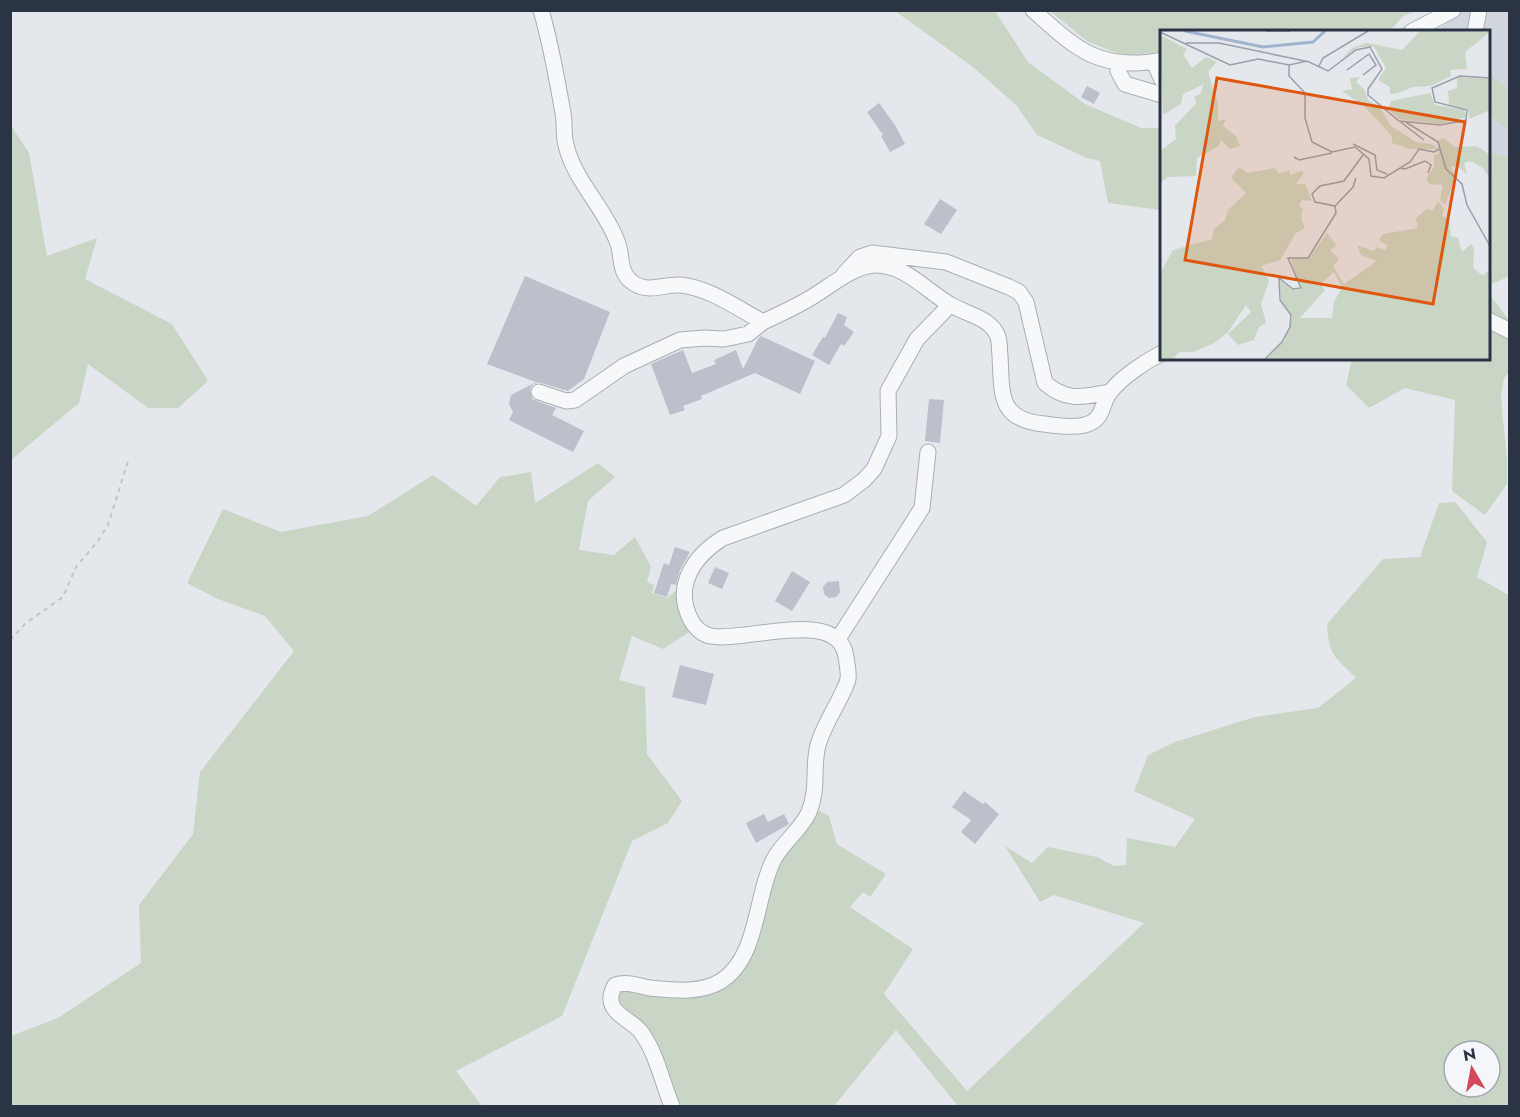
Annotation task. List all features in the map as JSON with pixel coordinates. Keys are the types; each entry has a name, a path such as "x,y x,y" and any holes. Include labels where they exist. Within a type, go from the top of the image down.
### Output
{"street":[{"path":"541,10 557,75 564,117 565,144 574,168 618,243 623,273 632,282 644,288 657,289 676,285 704,291 763,322"},
{"path":"1034,10 1067,41 1094,56 1126,65 1157,61"},
{"path":"1420,29 1453,10"},
{"path":"1475,30 1479,10"},
{"path":"1118,63 1118,71 1125,84 1160,95"},
{"path":"839,280 851,264 860,257 872,254 946,262 1019,292 1026,302 1045,383 1054,392 1066,396 1080,398 1109,392 1150,358 1160,353"},
{"path":"539,392 566,401 575,400 624,366 680,340 724,339 748,333 763,322 808,300 839,280 860,269 875,265 894,268 916,280 950,305 990,324 998,337 1002,390 1008,409 1019,420 1060,426 1083,426 1094,421 1101,414 1109,392"},
{"path":"672,1107 643,1034 633,1022 617,1012 611,1004 610,994 615,985 623,982 650,988 709,988 731,973 746,950 773,861 808,814 816,791 818,746 848,680 845,650 838,639 804,628 730,638 709,636 694,627 686,610 684,588 691,570 706,549 723,538 844,495 874,469 889,436 888,391 917,339 950,305"},
{"path":"1490,321 1509,331"},
{"path":"838,639 922,508 928,452"}],"path":[{"path":"10,640 26,623 63,597 76,567 108,525 128,461"}],"shaded area":[{"path":"1461,11 1509,11 1509,158 1493,152 1490,156 1490,30 1438,30"}],"green space":[{"path":"895,11 995,11 1028,62 1085,104 1141,128 1160,128 1160,210 1108,203 1100,161 1087,158 1037,135 1016,105 973,67"},
{"path":"1050,11 1416,11 1403,16 1391,30 1160,30 1160,52 1123,56 1087,41"},
{"path":"1490,75 1509,89 1509,130 1490,116"},
{"path":"10,124 29,153 47,256 97,238 85,279 172,324 208,381 178,408 148,408 88,364 79,403 11,460"},
{"path":"1493,152 1509,158 1510,276 1490,285 1490,156"},
{"path":"1490,295 1509,320 1510,371 1504,378 1501,397 1507,484 1485,515 1452,491 1455,400 1405,388 1369,408 1346,385 1352,360 1490,360"},
{"path":"598,463 615,477 588,501 579,550 614,555 635,537 651,567 647,582 654,585 652,593 667,598 679,588 691,631 663,649 632,636 619,680 645,687 647,754 682,801 668,823 632,841 562,1016 456,1071 482,1106 11,1106 11,1036 58,1018 141,963 139,905 193,834 200,772 294,651 265,616 218,599 187,583 223,509 281,532 368,516 433,475 476,506 500,477 531,472 535,503"},
{"path":"1455,502 1487,542 1477,577 1510,596 1509,1106 958,1106 896,1030 834,1106 677,1106 616,1002 618,989 724,985 778,863 816,809 829,816 837,844 886,874 870,897 863,892 850,907 913,949 884,994 967,1091 1144,923 1054,895 1040,902 1005,846 1032,863 1048,847 1097,857 1114,866 1126,865 1127,838 1175,847 1195,819 1134,791 1148,755 1175,742 1255,717 1318,708 1356,678 1334,656 1329,644 1327,624 1383,559 1420,557 1439,503"}],"building":[{"path":"1087,86 1100,93 1094,104 1081,97"},
{"path":"879,103 905,144 890,152 881,136 883,135 867,112"},
{"path":"940,199 957,210 941,234 924,224"},
{"path":"525,276 610,312 584,379 568,391 538,382 530,389 532,399 556,408 552,415 584,431 573,452 509,420 513,412 509,404 511,395 536,382 487,364"},
{"path":"838,313 847,317 844,325 854,332 844,346 841,344 829,365 812,355 823,337 825,338"},
{"path":"761,336 815,361 800,394 755,373 701,396 702,399 683,406 685,410 670,415 651,364 683,350 692,373 716,364 714,360 736,350 743,369"},
{"path":"929,399 944,400 940,443 925,441"},
{"path":"675,547 690,552 680,570 676,585 671,584 667,597 654,593 664,563 669,565"},
{"path":"715,567 729,573 722,589 708,583"},
{"path":"792,571 810,582 792,611 775,601"},
{"path":"839,581 840,592 836,597 829,598 824,594 823,587 827,582"},
{"path":"680,665 714,674 706,705 672,697"},
{"path":"964,791 983,804 985,802 999,814 975,844 961,832 971,820 952,807"},
{"path":"764,814 768,822 784,814 789,824 756,843 746,823"}]}
